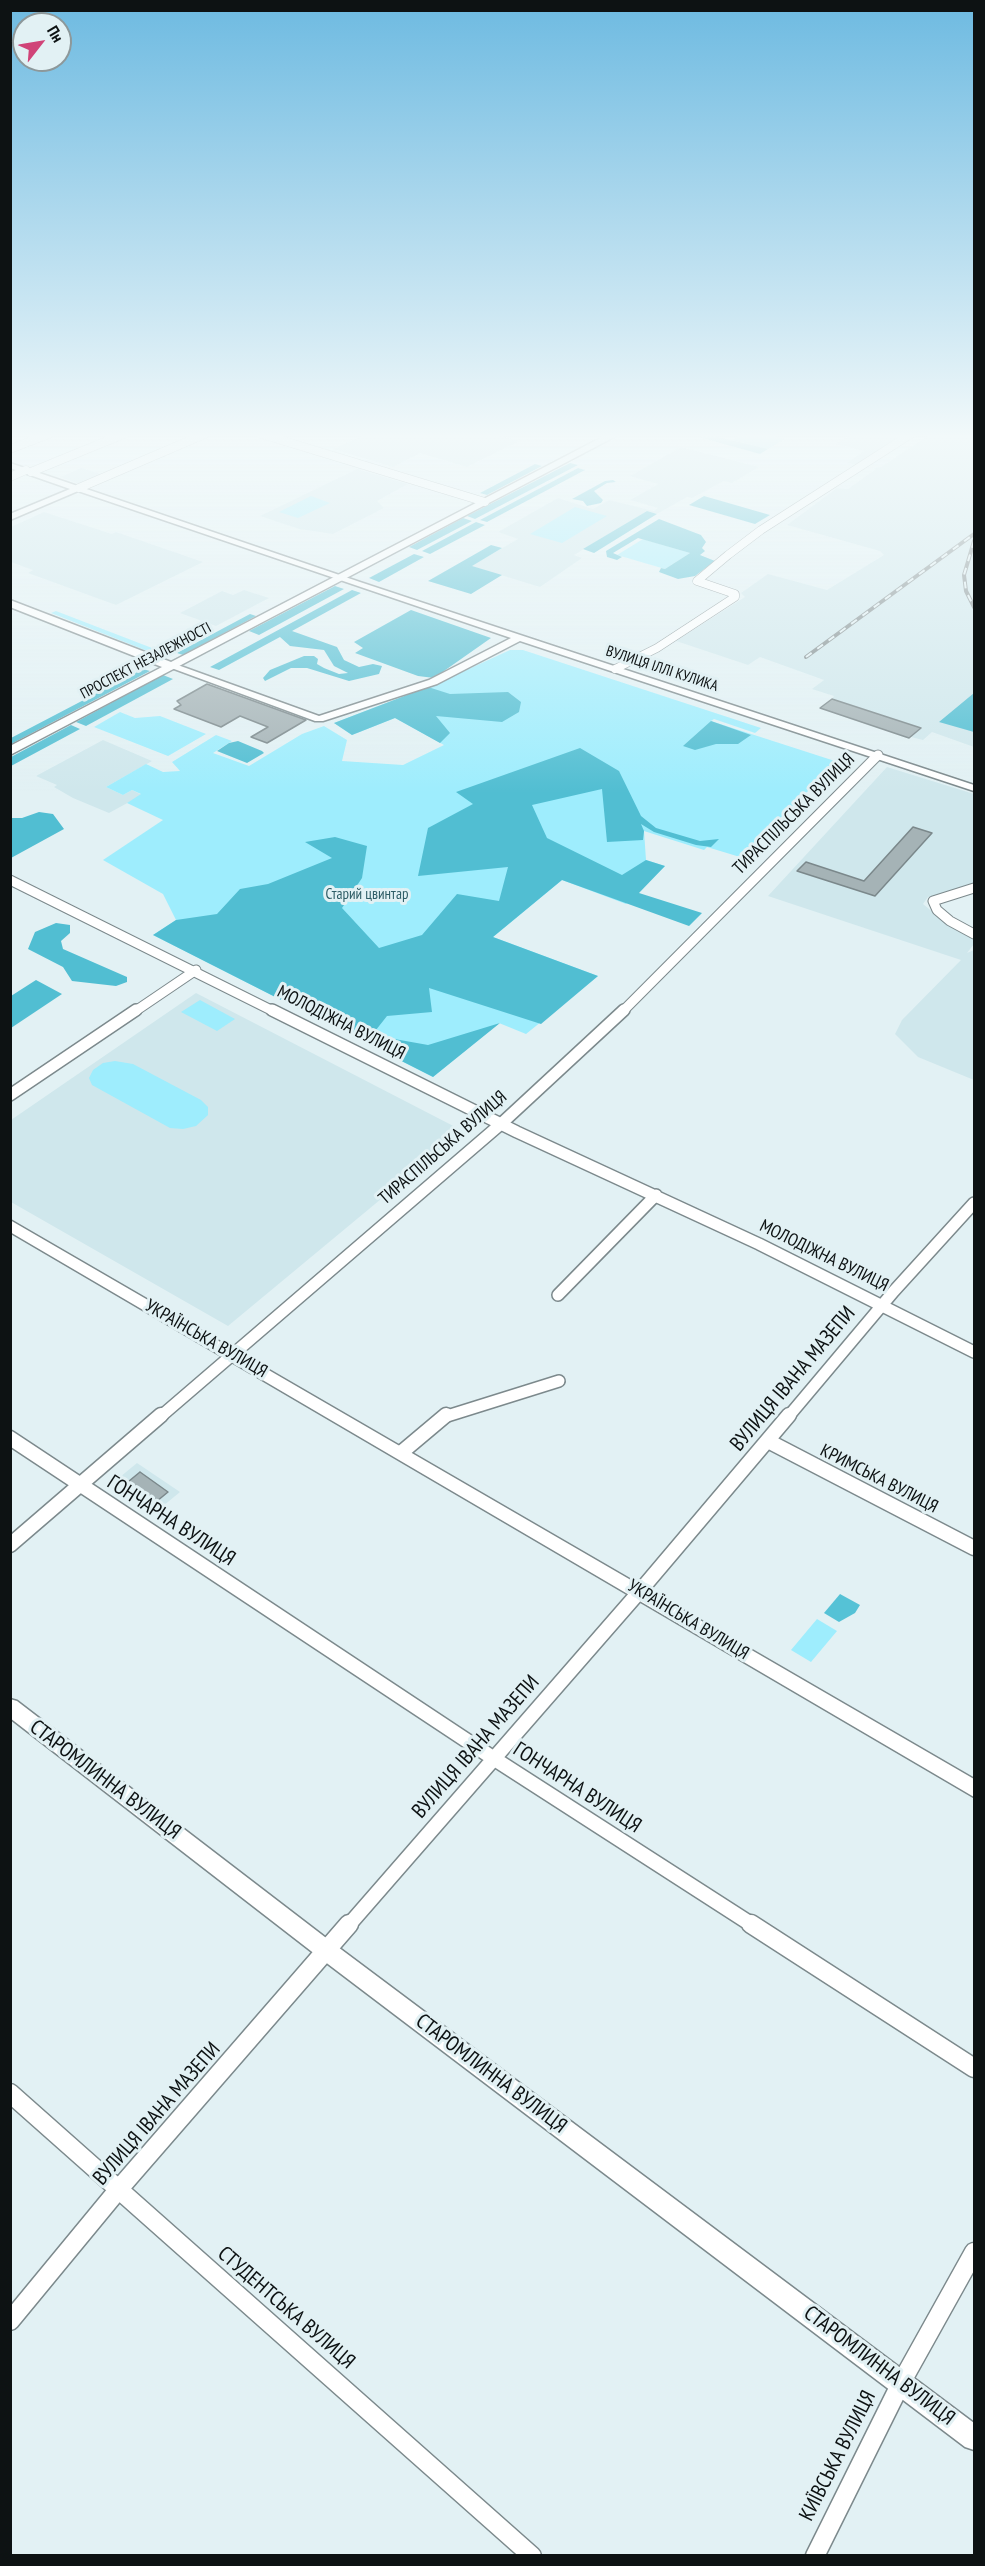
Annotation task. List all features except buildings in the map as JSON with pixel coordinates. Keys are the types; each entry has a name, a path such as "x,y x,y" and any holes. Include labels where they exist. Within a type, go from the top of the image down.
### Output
{"main road":[{"name":"ПРОСПЕКТ НЕЗАЛЕЖНОСТІ","path":"10,751 386,554"},
{"path":"10,603 171,666"}],"street":[{"name":"ВУЛИЦЯ ІЛЛІ КУЛИКА","path":"269,554 975,788"},
{"path":"615,669 657,648 735,597 735,594 697,581 730,554"},
{"path":"171,666 319,719 433,682 519,638"},
{"name":"ТИРАСПІЛЬСЬКА ВУЛИЦЯ","path":"10,1545 502,1123 636,999 878,755"},
{"name":"МОЛОДІЖНА ВУЛИЦЯ","path":"10,880 502,1123 975,1352"},
{"path":"975,888 933,901 937,910 950,921 975,934"},
{"path":"10,1095 196,970"},
{"path":"558,1295 656,1196"},
{"name":"ВУЛИЦЯ ІВАНА МАЗЕПИ","path":"10,2320 118,2190 640,1591 882,1305 975,1203"},
{"name":"УКРАЇНСЬКА ВУЛИЦЯ","path":"10,1225 640,1591 975,1789"},
{"path":"402,1452 447,1414 559,1381"},
{"name":"ГОНЧАРНА ВУЛИЦЯ","path":"10,1438 493,1758 975,2068"},
{"name":"КРИМСЬКА ВУЛИЦЯ","path":"768,1441 975,1548"},
{"name":"СТАРОМЛИННА ВУЛИЦЯ","path":"10,1707 327,1951 975,2438"},
{"name":"СТУДЕНТСЬКА ВУЛИЦЯ","path":"10,2093 532,2556"},
{"name":"КИЇВСЬКА ВУЛИЦЯ","path":"815,2556 902,2384 975,2252"}],"shaded area":[{"path":"11,554 179,554 203,562 116,605 28,573 33,570 11,562"},
{"path":"414,554 424,557 379,582 369,578"},
{"path":"476,554 492,554 472,566 502,575 471,594 428,581"},
{"path":"492,554 576,554 574,555 582,558 540,587 471,566"},
{"path":"606,554 622,557 617,560 607,557"},
{"path":"689,554 702,554 700,555 715,561 695,576 678,579 659,572 661,568 665,569"},
{"path":"974,554 974,747 932,732 923,740 911,737 921,728 832,699 834,696 812,689 824,680 760,657 748,665 676,641 745,597 741,593 768,574 827,590 884,555"},
{"path":"335,586 344,589 259,635 249,631"},
{"path":"244,590 269,598 216,626 180,613 222,591 233,595"},
{"path":"352,590 361,593 292,631 337,647 344,660 359,667 373,664 382,666 379,674 349,681 307,668 291,668 265,681 263,678 270,670 304,656 314,656 318,659 317,664 339,674 348,673 334,666 324,650 290,646 280,637 219,670 210,667"},
{"path":"411,610 491,638 434,678 418,676 355,653 363,648 354,642"},
{"path":"250,614 256,616 183,655 177,653"},
{"path":"143,669 150,671 11,744 11,738"},
{"path":"163,675 173,679 86,726 76,722"},
{"path":"428,687 450,694 508,692 521,702 519,712 502,722 436,716 450,733 440,743 395,718 352,735 334,723"},
{"path":"974,693 974,732 939,722"},
{"path":"711,721 751,735 738,744 716,744 695,750 683,746"},
{"path":"71,725 80,729 11,766 11,757"},
{"path":"103,740 152,761 106,787 123,795 132,790 142,795 109,813 73,798 54,787 57,785 36,776"},
{"path":"238,741 264,753 247,763 217,751 229,743"},
{"path":"580,748 619,771 641,816 656,828 700,841 719,839 711,847 696,845 654,832 641,824 644,831 643,840 607,842 602,789 532,805 547,838 622,875 646,860 665,866 639,893 702,913 689,926 562,880 493,937 598,976 541,1024 429,988 432,1012 387,1016 372,1035 428,1045 500,1023 433,1077 153,935 176,920 217,914 240,889 268,884 332,858 305,842 335,837 367,846 362,878 342,908 379,948 422,935 457,894 499,901 508,867 418,876 428,828 473,804 456,792"},
{"path":"887,767 974,794 974,885 928,897 923,904 945,922 974,937 974,944 967,953 974,950 974,1080 918,1057 895,1034 902,1020 961,960 768,896"},
{"path":"39,812 53,814 64,829 11,858 11,818 22,818"},
{"path":"56,923 70,925 70,933 61,941 63,949 127,977 127,982 116,986 72,981 63,967 28,949 35,932"},
{"path":"36,980 62,994 11,1028 11,996"},
{"path":"196,993 463,1131 228,1326 11,1202 11,1120"},
{"path":"137,1463 180,1492 157,1511 114,1482"},
{"path":"840,1594 860,1605 855,1613 839,1622 824,1613"}],"green space":[{"path":"619,554 689,554 665,569 617,555"},
{"path":"56,611 165,653 160,656 51,613"},
{"name":"Старий цвинтар","path":"510,650 523,650 761,728 755,733 714,719 711,721 838,762 740,857 707,847 704,850 644,831 646,860 665,866 626,904 562,880 493,937 598,976 526,1034 499,1023 433,1077 153,935 176,920 163,894 103,860 163,820 127,803 141,794 132,790 123,795 106,787 146,764 163,772 180,771 172,762 216,735 232,741 213,753 249,766 302,734 324,726 347,740 342,761 403,765 444,745 395,718 352,735 334,723 436,684"},
{"path":"120,712 135,718 160,716 206,734 168,756 94,727"},
{"path":"200,1000 235,1019 217,1031 181,1012"},
{"path":"115,1061 133,1064 201,1100 208,1107 208,1115 196,1126 183,1129 170,1128 92,1085 89,1078 93,1070 103,1063"},
{"path":"817,1619 837,1631 811,1662 791,1650"}],"railway":[{"path":"806,657 947,554"},
{"path":"970,554 964,575 966,591 974,607"}]}
